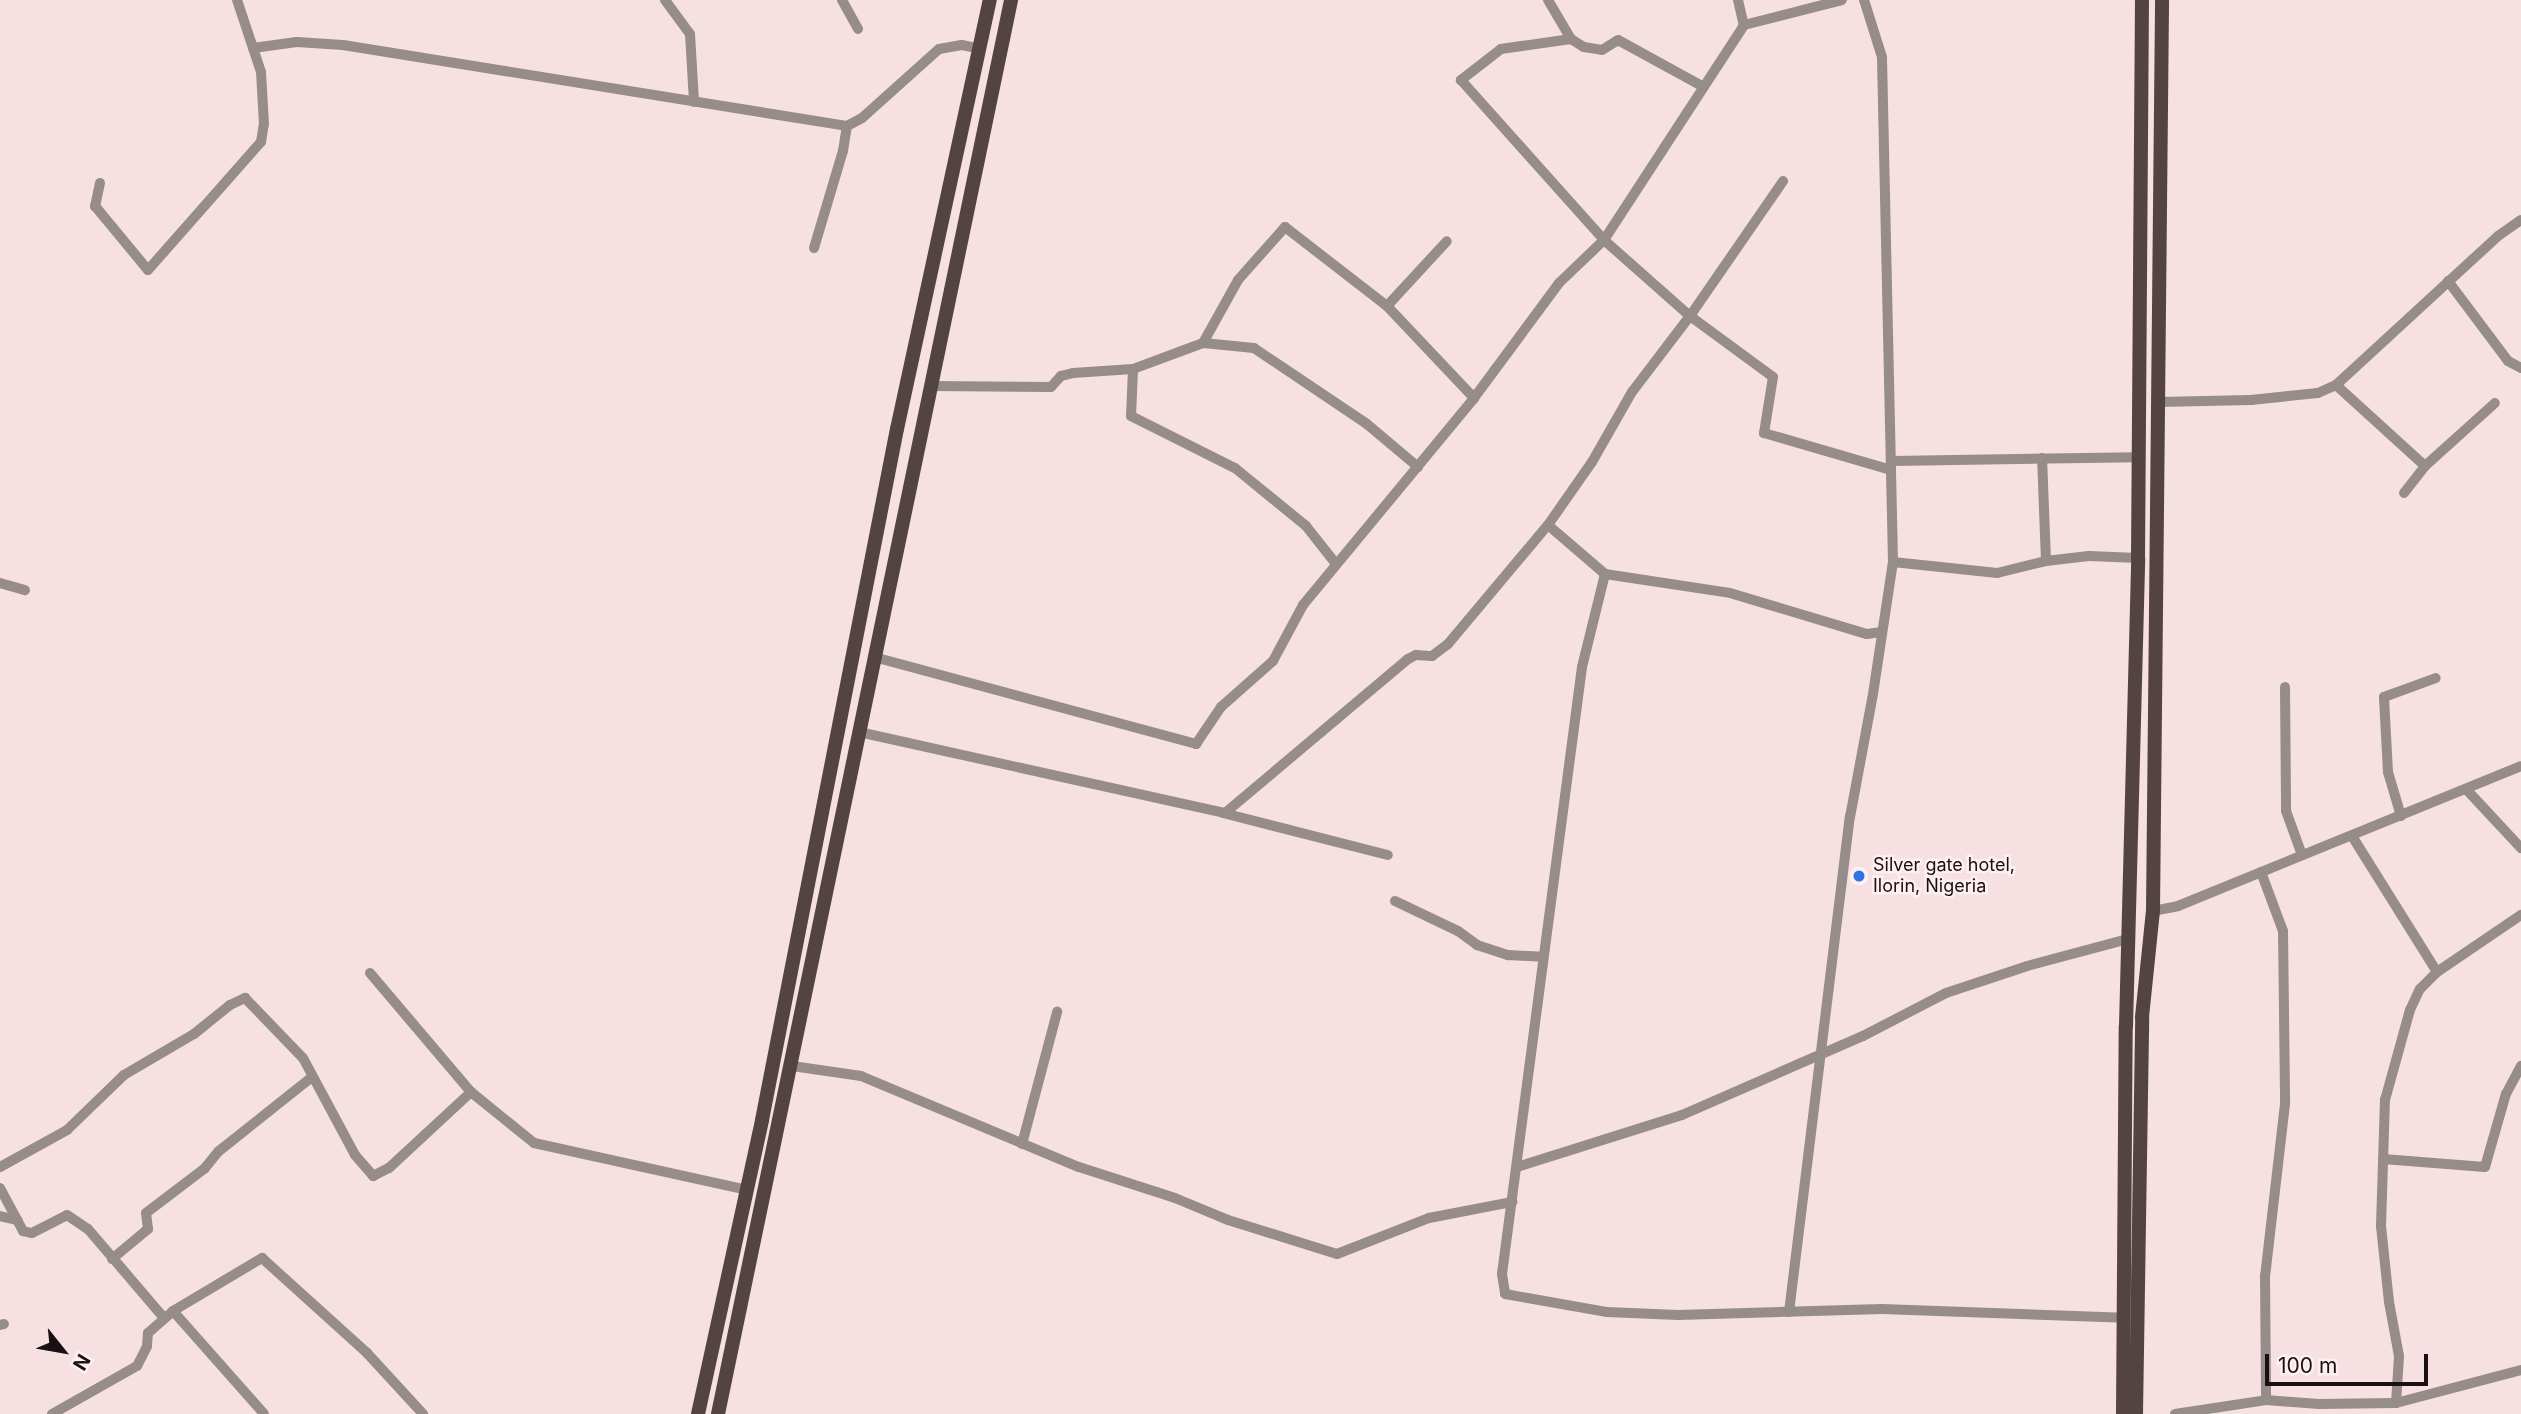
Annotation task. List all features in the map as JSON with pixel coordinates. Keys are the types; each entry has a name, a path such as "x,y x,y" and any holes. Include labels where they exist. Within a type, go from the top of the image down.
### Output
{"main road":[{"path":"698,1414 747,1189 897,429 990,0"},
{"path":"718,1414 1011,0"},
{"path":"2123,1414 2129,939 2138,558 2142,0"},
{"path":"2136,1414 2142,1017 2153,911 2162,0"},
{"path":"2140,183 2160,183"},
{"path":"2139,370 2158,371"},
{"path":"2134,803 2155,802"}],"street":[{"path":"100,183 95,206 148,270 261,142 264,95 253,48 237,0"},
{"path":"664,0 690,34 694,102"},
{"path":"842,0 858,29"},
{"path":"1548,0 1571,39 1594,51 1602,50 1618,40 1702,86"},
{"path":"1738,0 1744,24"},
{"path":"874,657 1196,744 1221,707 1273,661 1303,605 1475,398 1559,283 1604,240 1744,24 1842,0"},
{"path":"1789,1312 1850,817 1893,562 1882,57 1864,0"},
{"path":"1571,39 1501,49 1461,80 1604,240 1690,316 1773,377 1764,433 1891,465 2137,457"},
{"path":"253,48 297,42 343,45 847,126 862,118 939,49 962,45 981,48"},
{"path":"814,248 847,126"},
{"path":"1226,813 1408,659 1416,655 1432,656 1448,644 1548,525 1592,463 1632,392 1690,316 1783,181"},
{"path":"2158,401 2252,400 2318,393 2336,385 2498,236 2521,220"},
{"path":"1203,343 1238,280 1285,227 1387,306 1475,398"},
{"path":"1387,306 1447,241"},
{"path":"2448,281 2508,361 2521,368"},
{"path":"931,386 1051,387 1061,376 1133,369 1203,343 1254,348 1367,424 1418,467"},
{"path":"1133,369 1132,416 1234,468 1306,526 1336,564"},
{"path":"2336,385 2425,467"},
{"path":"2404,493 2425,467 2495,403"},
{"path":"2042,458 2046,561"},
{"path":"1548,525 1605,574 1730,593 1867,634 1882,632"},
{"path":"1893,562 1997,573 2046,561 2089,556 2138,558"},
{"path":"1605,574 1582,667 1542,957 1502,1285 1505,1294 1512,1298 1607,1312 1678,1315 1894,1310 2124,1318"},
{"path":"0,583 25,590"},
{"path":"1867,634 1878,663"},
{"path":"2401,816 2388,772 2384,696 2436,678"},
{"path":"2286,687 2286,811 2302,855"},
{"path":"859,732 1226,813 1388,855"},
{"path":"2153,911 2178,906 2521,766"},
{"path":"2466,789 2521,848"},
{"path":"2352,836 2437,972"},
{"path":"2261,872 2283,931 2285,1064 2283,1139 2265,1276 2266,1400"},
{"path":"1395,901 1458,932 1477,945 1508,955 1542,957"},
{"path":"2396,1403 2399,1356 2384,1263 2385,1100 2410,1010 2420,989 2437,972 2521,915"},
{"path":"1517,1167 1682,1115 1819,1055 1946,993 2027,966 2129,939"},
{"path":"370,974 471,1092 534,1143 747,1189"},
{"path":"0,1167 67,1130 124,1074 194,1034 230,1005 245,998 303,1058 355,1155 373,1176 388,1168 418,1143 471,1092"},
{"path":"1022,1144 1057,1012"},
{"path":"792,1066 861,1076 1079,1167 1175,1198 1227,1220 1337,1254 1429,1218 1512,1202"},
{"path":"2383,1159 2485,1167 2506,1094 2521,1066"},
{"path":"112,1259 148,1229 146,1213 205,1168 219,1151 312,1077"},
{"path":"0,1188 23,1231 32,1233 66,1215 88,1229 163,1318"},
{"path":"0,1216 18,1220"},
{"path":"52,1414 136,1366 148,1346 148,1333 163,1318 262,1258 367,1353 399,1385 417,1412"},
{"path":"173,1311 264,1414"},
{"path":"2175,1414 2266,1400 2319,1404 2396,1403 2521,1370"}],"place":[{"name":"Silver gate hotel, Ilorin, Nigeria","path":"1859,876"}]}
